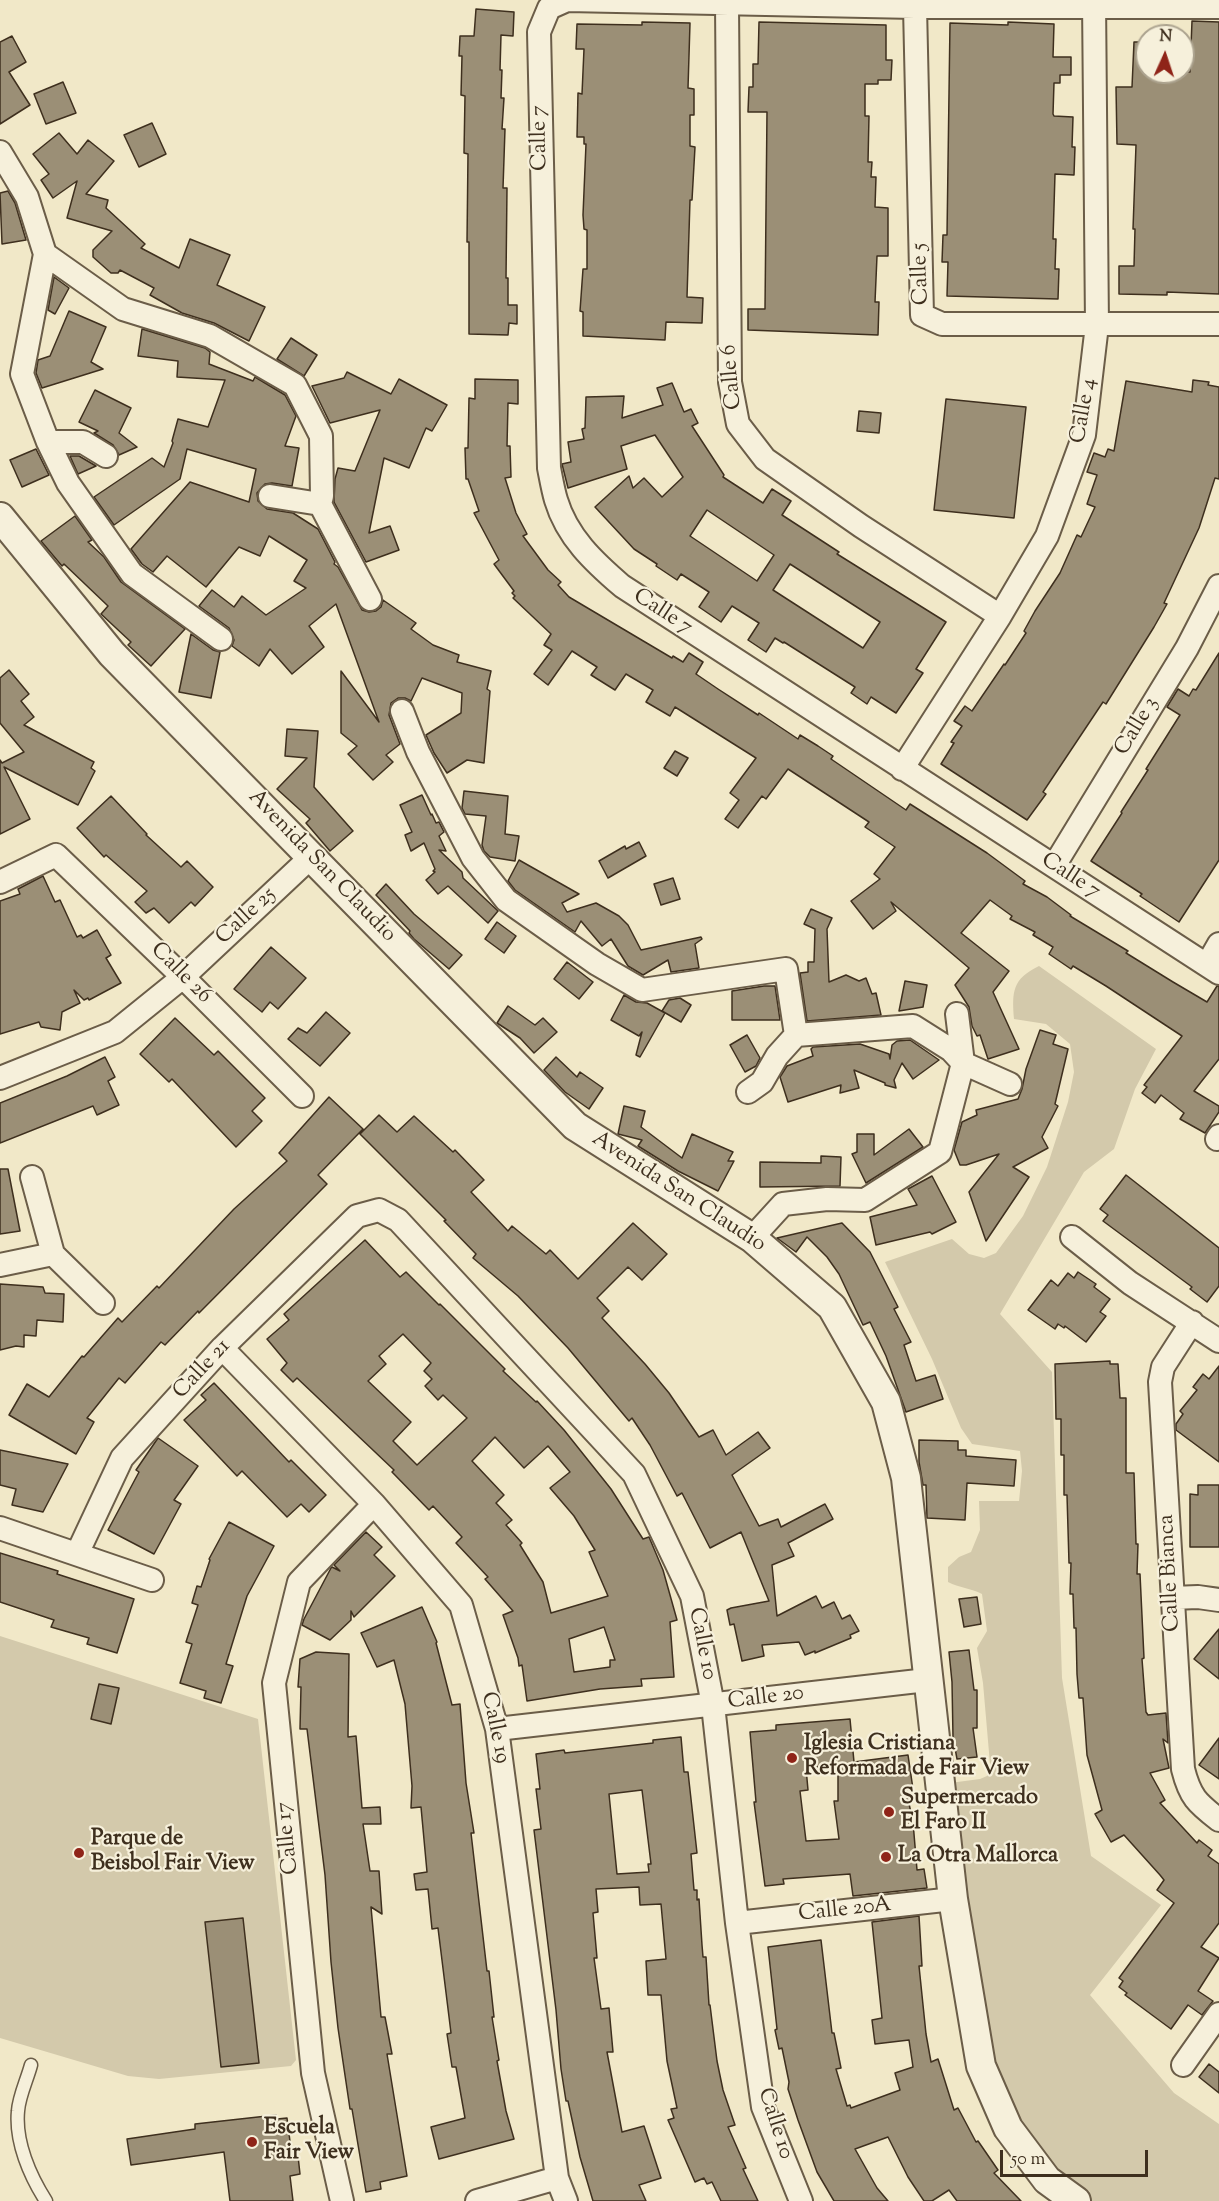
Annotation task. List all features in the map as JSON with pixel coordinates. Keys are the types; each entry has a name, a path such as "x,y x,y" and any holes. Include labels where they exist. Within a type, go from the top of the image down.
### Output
{"street":[{"path":"567,0 915,7 1094,4 1219,7"},
{"name":"Calle 7","path":"567,0 549,8 539,32 549,468 556,501 571,534 592,560 622,586 1213,969 1219,944"},
{"name":"Calle 6","path":"727,4 730,382 738,424 765,459 861,526 999,616"},
{"name":"Calle 4","path":"902,769 1047,536 1084,435 1097,325 1094,4"},
{"name":"Calle 5","path":"915,7 922,315 942,324 1219,324"},
{"path":"0,152 27,197 45,254 22,374 48,442 68,483 132,574 221,639"},
{"path":"45,254 123,309 210,336 295,385 321,436 322,496 320,504 370,599"},
{"path":"48,442 83,442 106,456"},
{"path":"270,496 320,504"},
{"name":"Avenida San Claudio","path":"0,517 112,654 575,1126 752,1238 832,1307 886,1402 906,1478 953,1899 981,2066 1008,2128 1047,2180 1076,2201"},
{"name":"Calle 3","path":"1054,866 1187,648 1219,586"},
{"path":"402,711 418,752 472,858 507,900 597,964 642,990 786,969 796,1035"},
{"name":"Calle 26","path":"0,882 56,855 302,1096"},
{"name":"Calle 25","path":"0,1078 115,1032 183,978 311,857"},
{"path":"752,1238 783,1204 827,1199 865,1200 940,1152 963,1063 957,1014"},
{"path":"748,1092 762,1082 777,1056 796,1035 913,1026 951,1050 963,1063 1010,1084"},
{"path":"32,1177 53,1254 103,1303"},
{"name":"Calle 10","path":"364,1214 379,1210 398,1220 634,1474 692,1596 713,1705 737,1923 764,2107 801,2201"},
{"name":"Calle 21","path":"77,1554 122,1458 222,1348 357,1216 364,1214"},
{"path":"1072,1237 1130,1283 1219,1341"},
{"path":"0,1265 53,1254"},
{"name":"Calle Bianca","path":"1192,1322 1163,1367 1160,1382 1183,1769 1188,1789 1201,1806 1219,1820"},
{"name":"Calle 19","path":"222,1348 374,1504 461,1605 497,1729 557,2178 566,2201"},
{"name":"Calle 17","path":"342,2201 313,2073 274,1683 299,1582 374,1504"},
{"path":"0,1528 152,1580"},
{"path":"1172,1598 1198,1596 1219,1600"},
{"name":"Calle 20","path":"497,1729 927,1680"},
{"name":"Calle 20A","path":"737,1923 953,1899"},
{"path":"1183,2065 1219,2014"},
{"path":"477,2201 557,2178"}],"lane":[{"path":"31,2065 18,2111 21,2146 38,2189 46,2201"}],"shaded area":[{"path":"1039,966 1156,1049 1135,1089 1114,1149 1084,1172 1000,1314 1052,1372 1062,1678 1091,1856 1161,1905 1090,1995 1174,2093 1219,2124 1219,2201 1091,2201 1055,2174 1018,2125 994,2064 982,2009 950,1783 987,1776 990,1764 983,1683 977,1648 987,1631 982,1594 948,1582 948,1567 959,1557 971,1552 980,1530 979,1501 1019,1501 1022,1471 1020,1451 972,1444 961,1428 932,1359 885,1262 952,1239 969,1254 984,1258 996,1253 1023,1216 1047,1167 1068,1102 1074,1072 1070,1044 1046,1024 1014,1019 1013,1001 1016,987 1023,976"},
{"path":"0,1636 258,1719 296,2060 291,2066 159,2079 128,2076 0,2038"}],"building":[{"path":"476,9 514,12 513,36 501,35 500,70 502,70 501,98 504,98 502,129 505,129 503,188 507,188 506,278 508,278 508,305 517,305 517,324 509,323 508,335 469,334 468,154 464,153 465,96 461,95 462,56 459,56 460,36 474,36"},
{"path":"1192,21 1219,22 1219,294 1167,292 1167,295 1119,294 1119,266 1134,266 1136,145 1117,144 1116,87 1132,87 1134,42 1135,84 1195,84 1195,24 1192,24"},
{"path":"642,22 690,23 688,88 694,89 694,115 690,115 690,146 695,147 692,200 690,200 687,297 703,298 702,323 666,322 665,340 583,336 583,312 580,311 583,269 587,269 587,230 584,229 583,215 586,144 584,144 584,137 577,137 578,93 582,94 584,49 576,49 577,24 642,25"},
{"path":"759,22 886,25 886,60 892,60 891,80 878,80 878,84 865,84 865,116 869,116 868,162 872,162 871,177 876,177 875,207 888,208 888,256 877,256 875,302 879,302 878,335 748,330 748,309 765,309 767,112 748,112 749,87 753,87 753,64 758,64"},
{"path":"1008,22 1054,24 1053,57 1071,57 1071,75 1060,75 1060,83 1054,83 1053,114 1054,116 1073,117 1072,147 1075,147 1074,175 1055,174 1053,239 1056,239 1055,269 1059,269 1058,299 947,296 948,262 942,262 943,235 947,235 950,23 1008,25"},
{"path":"12,36 26,62 9,72 30,105 0,124 0,42"},
{"path":"63,82 76,113 46,124 34,94"},
{"path":"152,123 166,154 139,167 124,135"},
{"path":"59,133 77,154 88,140 114,161 86,194 108,200 106,208 145,244 141,248 179,268 190,239 230,255 217,285 265,307 249,341 214,323 182,313 150,295 154,288 120,270 118,273 111,273 93,257 93,250 112,231 67,218 77,181 53,198 41,180 49,174 33,154"},
{"path":"8,191 15,203 26,240 2,244 0,193"},
{"path":"54,277 69,288 55,314 48,310"},
{"path":"69,311 106,327 91,362 103,369 42,388 36,373 38,360 50,356"},
{"path":"142,329 205,348 210,352 209,364 253,381 255,377 285,395 296,416 285,446 299,448 292,486 265,484 257,493 258,501 267,509 293,513 318,529 334,564 338,567 362,610 376,611 381,607 383,600 416,623 411,629 433,645 459,655 457,662 491,671 487,689 490,691 484,763 467,760 447,773 426,735 461,713 462,693 422,678 411,701 398,698 391,703 389,715 400,744 386,755 393,762 373,780 348,754 357,746 341,733 341,671 379,722 336,604 309,626 324,647 292,674 270,649 259,666 232,646 234,640 229,628 199,606 212,590 234,607 242,596 266,615 306,588 294,581 307,560 269,536 260,556 239,547 206,587 167,556 153,572 142,564 131,549 190,482 249,502 256,469 187,449 180,479 114,525 94,497 152,458 164,467 173,443 178,419 208,427 225,380 177,377 178,361 138,356"},
{"path":"291,338 317,355 304,376 277,359"},
{"path":"347,372 391,394 399,379 447,405 432,431 426,428 409,468 384,458 369,533 390,526 399,550 366,562 334,502 335,479 338,468 355,471 380,410 330,423 312,386 344,378"},
{"path":"475,379 518,380 518,404 508,403 507,446 510,446 511,477 505,478 516,513 527,534 523,536 548,570 561,582 558,585 569,597 672,658 673,656 683,662 689,653 703,662 696,674 718,689 798,739 800,735 818,746 833,756 831,759 906,810 910,804 987,853 1025,881 1023,884 1047,897 1070,916 1128,951 1126,953 1173,982 1207,1002 1219,986 1219,1059 1194,1091 1219,1106 1219,1112 1205,1133 1180,1119 1184,1113 1161,1095 1155,1103 1142,1093 1147,1087 1144,1085 1182,1036 1106,986 1073,966 1071,969 1049,954 1053,947 1033,935 1035,932 1010,919 1012,916 990,900 961,933 1009,971 993,992 1019,1049 988,1059 980,1035 977,1036 972,1026 969,1007 955,985 969,968 891,902 896,911 873,929 851,901 880,879 874,874 895,847 865,827 869,822 788,769 766,799 762,796 738,828 725,819 739,800 730,793 756,758 675,707 670,716 646,702 653,690 626,674 615,690 591,675 597,667 572,651 548,685 534,674 552,650 544,645 551,634 513,598 514,591 494,564 499,560 474,513 479,511 468,479 466,479 465,448 468,448 469,398 475,399"},
{"path":"1193,380 1209,382 1208,385 1219,387 1219,479 1215,478 1199,528 1164,603 1167,604 1106,704 1103,702 1043,792 1046,794 1027,820 941,764 954,743 951,742 962,726 954,721 965,706 972,711 1005,665 1026,633 1024,631 1035,611 1060,573 1077,535 1081,537 1095,507 1087,504 1097,475 1087,472 1094,453 1105,457 1108,449 1114,451 1126,381 1192,392"},
{"path":"672,383 684,412 691,409 698,423 692,426 724,475 723,477 763,503 772,489 791,501 782,515 839,552 837,554 946,622 916,669 923,673 896,713 871,697 867,704 851,693 855,687 784,642 775,638 766,652 748,640 759,623 732,606 721,622 699,607 709,592 681,574 677,580 656,566 657,564 634,549 595,507 629,476 633,488 644,478 662,497 683,477 655,435 621,446 627,469 568,488 562,464 571,462 568,442 584,439 582,429 585,428 586,397 624,396 622,418 663,405 657,388","holes":["707,510 774,555 757,581 690,536","790,564 880,622 863,648 773,590"]},
{"path":"95,390 131,408 119,433 137,447 119,455 113,445 94,433 98,431 79,422"},
{"path":"946,399 1026,407 1014,518 934,510"},
{"path":"859,411 881,413 879,433 857,431"},
{"path":"36,449 49,475 22,487 10,460"},
{"path":"70,456 79,456 96,466 78,474"},
{"path":"75,516 92,540 88,542 104,557 121,582 185,629 151,666 128,645 131,642 101,614 108,606 64,564 62,566 41,541"},
{"path":"191,634 213,650 220,652 211,698 179,692"},
{"path":"1219,653 1219,860 1179,922 1140,896 1142,894 1091,861 1180,715 1167,707 1178,689 1189,696 1193,689 1196,690"},
{"path":"9,670 29,694 21,701 34,717 24,725 94,762 91,768 95,771 78,805 4,767 30,819 0,834 0,760 2,763 24,752 0,723 0,678"},
{"path":"287,729 318,731 314,787 353,831 330,851 306,823 310,819 277,789 307,758 285,756"},
{"path":"675,751 688,758 677,776 664,768"},
{"path":"464,791 508,796 505,834 519,836 515,861 490,857 484,851 482,845 486,816 465,814 462,808"},
{"path":"422,795 431,815 436,823 439,822 444,832 439,836 446,851 439,850 462,872 463,878 498,911 488,923 448,886 438,894 426,880 435,872 433,871 435,869 424,843 411,851 405,835 412,832 400,805"},
{"path":"111,796 146,835 181,867 187,861 213,887 195,906 191,902 169,923 154,908 146,913 135,902 147,891 106,855 104,857 77,828"},
{"path":"639,842 646,856 608,878 599,861 625,846 626,849"},
{"path":"519,860 579,894 562,903 567,912 596,903 619,916 628,925 641,950 701,937 702,939 695,944 699,968 671,972 668,960 643,975 628,966 611,939 602,946 581,921 575,932 515,890 508,881"},
{"path":"43,876 55,902 60,900 77,937 81,935 83,938 97,930 111,955 106,958 121,983 89,1000 88,998 84,1000 74,990 80,1003 62,1012 60,1030 41,1027 39,1022 0,1034 0,901 20,894 18,889"},
{"path":"673,878 680,899 661,905 654,884"},
{"path":"386,884 414,914 462,955 449,969 414,939 410,931 376,895"},
{"path":"811,909 832,918 827,929 829,982 846,975 859,981 866,978 872,994 876,993 881,1015 807,1021 800,973 808,972 808,962 814,962 815,929 804,924"},
{"path":"497,922 516,936 504,953 485,939"},
{"path":"271,947 306,978 278,1009 270,1002 262,1012 234,989"},
{"path":"567,962 593,982 579,999 554,979"},
{"path":"905,981 927,985 923,1007 899,1011"},
{"path":"775,986 780,1020 732,1020 732,991"},
{"path":"624,995 636,1002 647,1003 665,1013 640,1057 636,1055 642,1032 639,1036 611,1020"},
{"path":"680,998 691,1005 681,1022 662,1011 669,1000"},
{"path":"508,1006 535,1025 543,1018 557,1032 534,1053 520,1038 497,1023"},
{"path":"326,1012 350,1033 320,1066 288,1039 298,1028 307,1033"},
{"path":"175,1018 214,1055 218,1051 265,1098 252,1111 262,1121 236,1147 172,1079 169,1082 140,1054"},
{"path":"1040,1030 1056,1035 1053,1044 1068,1049 1055,1104 1058,1106 1042,1137 1048,1148 1013,1167 1029,1177 986,1241 969,1192 999,1154 960,1165 954,1150 962,1122 977,1115 976,1110 1018,1099"},
{"path":"747,1035 760,1058 756,1066 745,1072 730,1045"},
{"path":"910,1040 939,1060 913,1079 902,1063 894,1080 896,1088 854,1070 859,1088 840,1093 841,1085 788,1102 780,1077 787,1066 813,1056 811,1049 813,1047 860,1044 889,1054 890,1059 892,1045 897,1041"},
{"path":"105,1057 115,1077 108,1081 119,1105 97,1115 93,1106 0,1143 0,1103 67,1076"},
{"path":"556,1057 577,1077 580,1072 603,1088 589,1109 565,1092 544,1070"},
{"path":"329,1097 363,1129 318,1175 327,1184 199,1313 198,1311 165,1345 161,1342 125,1383 119,1378 87,1418 94,1422 76,1454 9,1415 27,1384 49,1397 82,1356 84,1357 118,1318 122,1322 157,1286 159,1288 234,1209 287,1161 279,1153"},
{"path":"624,1106 645,1111 641,1127 682,1158 692,1134 733,1152 728,1161 734,1161 718,1191 678,1171 638,1146 642,1140 618,1134"},
{"path":"379,1115 397,1132 414,1116 453,1152 455,1150 484,1180 471,1192 508,1231 512,1226 546,1254 550,1250 578,1279 633,1223 667,1254 642,1280 628,1267 597,1298 609,1311 602,1318 669,1393 699,1437 713,1430 726,1455 758,1432 770,1448 732,1475 759,1526 778,1519 781,1527 825,1504 833,1519 788,1543 794,1556 772,1565 777,1616 816,1596 822,1608 834,1602 842,1619 850,1615 859,1631 850,1635 851,1638 805,1655 799,1642 762,1645 764,1656 742,1661 734,1624 730,1625 727,1610 769,1601 741,1532 710,1548 682,1493 677,1496 650,1445 632,1418 629,1421 568,1348 518,1296 473,1258 476,1254 444,1221 446,1220 360,1134"},
{"path":"909,1129 923,1147 866,1183 852,1154 857,1152 857,1134 874,1134 874,1155"},
{"path":"821,1156 841,1157 840,1186 760,1187 760,1162 821,1163"},
{"path":"0,1169 8,1169 20,1231 0,1234"},
{"path":"1126,1175 1219,1248 1219,1286 1207,1302 1190,1289 1192,1287 1103,1221 1108,1215 1100,1209"},
{"path":"932,1176 956,1222 932,1234 930,1232 876,1245 870,1217 917,1205 908,1189"},
{"path":"842,1223 870,1252 898,1307 894,1309 911,1342 904,1345 916,1381 935,1375 943,1399 906,1412 886,1356 870,1322 863,1325 839,1274 827,1257 807,1237 796,1252 777,1238"},
{"path":"365,1240 400,1277 406,1272 564,1430 611,1489 643,1539 649,1537 663,1570 677,1620 670,1622 674,1677 641,1679 642,1686 600,1689 527,1701 522,1665 519,1666 503,1615 513,1611 485,1579 488,1577 456,1543 462,1537 433,1506 429,1510 392,1472 394,1470 297,1378 293,1382 281,1370 287,1363 267,1339 289,1320 284,1314","holes":["403,1334 431,1363 424,1371 432,1379 425,1386 438,1400 443,1395 467,1418 417,1465 393,1441 411,1422 368,1381 386,1364 379,1356","495,1437 524,1468 548,1446 570,1472 550,1488 574,1516 595,1550 589,1552 608,1596 551,1613 543,1582 520,1545 522,1543 506,1525 512,1520 496,1503 504,1495 472,1461","604,1627 615,1660 610,1660 610,1667 574,1672 569,1639"]},
{"path":"1078,1272 1096,1284 1094,1287 1110,1299 1100,1312 1106,1316 1086,1342 1065,1326 1064,1328 1058,1324 1055,1329 1028,1310 1051,1280 1058,1286 1068,1273 1074,1278"},
{"path":"0,1284 43,1287 45,1293 64,1294 63,1322 37,1320 36,1336 24,1335 24,1347 16,1346 0,1350"},
{"path":"1110,1361 1110,1364 1118,1364 1120,1398 1126,1398 1126,1473 1134,1473 1136,1544 1138,1544 1137,1574 1140,1574 1146,1712 1148,1715 1166,1713 1168,1743 1163,1739 1169,1768 1150,1773 1165,1800 1160,1803 1197,1843 1199,1840 1212,1850 1208,1856 1219,1864 1219,1923 1201,1947 1219,1958 1198,1991 1213,2001 1202,2015 1188,2005 1171,2029 1125,1995 1127,1993 1119,1987 1123,1981 1119,1978 1174,1903 1157,1890 1164,1880 1160,1875 1124,1835 1111,1842 1095,1814 1102,1810 1087,1755 1083,1698 1079,1698 1076,1628 1074,1628 1073,1594 1070,1594 1071,1563 1069,1563 1067,1495 1064,1495 1064,1455 1061,1455 1061,1419 1056,1419 1055,1364"},
{"path":"1219,1366 1219,1462 1176,1430 1176,1424 1183,1414 1180,1411 1197,1390 1193,1387 1203,1374 1209,1379"},
{"path":"214,1383 289,1462 291,1460 326,1495 309,1512 301,1504 287,1517 242,1471 237,1476 184,1420 206,1400 201,1395"},
{"path":"158,1438 198,1466 174,1500 181,1504 154,1554 108,1530 139,1472 136,1470"},
{"path":"919,1440 958,1441 958,1450 966,1450 966,1456 1016,1460 1014,1486 967,1483 965,1520 927,1518 926,1485 923,1485 919,1462"},
{"path":"0,1450 68,1464 43,1512 12,1505 16,1489 0,1485"},
{"path":"1198,1485 1219,1485 1219,1547 1190,1547 1190,1494 1198,1495"},
{"path":"229,1522 274,1546 247,1596 226,1664 233,1666 221,1703 204,1698 206,1691 180,1683 192,1644 186,1642 198,1605 192,1603 197,1586 201,1587 209,1559"},
{"path":"366,1532 382,1547 374,1555 395,1576 354,1617 351,1611 351,1620 330,1640 302,1625 304,1619 331,1568 340,1571 334,1565"},
{"path":"0,1553 58,1571 57,1574 134,1599 117,1653 87,1644 89,1638 51,1627 54,1620 0,1602"},
{"path":"977,1597 981,1624 964,1627 959,1599"},
{"path":"422,1607 437,1642 452,1705 460,1704 466,1783 474,1833 471,1833 487,1971 489,1971 494,2017 492,2017 499,2060 497,2061 506,2111 514,2139 439,2159 431,2127 465,2118 456,2067 452,2067 447,2034 451,2033 438,1928 432,1929 428,1889 416,1890 414,1874 427,1872 421,1807 411,1808 412,1786 405,1704 394,1660 377,1667 361,1633"},
{"path":"1219,1629 1219,1679 1194,1659"},
{"path":"969,1650 974,1690 977,1690 977,1728 973,1728 977,1757 957,1759 953,1737 949,1652"},
{"path":"316,1652 349,1654 348,1737 356,1736 362,1808 380,1807 381,1824 363,1824 370,1871 379,1871 382,1914 371,1907 381,2017 385,2017 392,2054 387,2054 407,2176 380,2182 381,2189 366,2192 352,2109 350,2109 338,2028 325,1875 307,1729 300,1729 301,1687 298,1687 300,1659"},
{"path":"99,1684 119,1688 111,1724 91,1719"},
{"path":"850,1719 854,1762 908,1755 913,1789 906,1790 913,1822 917,1870 924,1869 927,1888 853,1896 850,1874 783,1879 784,1884 765,1886 754,1802 756,1802 750,1732 776,1730 776,1725","holes":["838,1765 838,1801 834,1801 839,1839 806,1841 800,1791 808,1790 806,1768"]},
{"path":"681,1737 684,1772 688,1772 697,1853 691,1854 694,1890 697,1890 697,1900 699,1899 703,1957 706,1957 709,2005 717,2061 723,2090 735,2125 728,2127 746,2168 743,2169 758,2201 721,2201 712,2182 707,2184 704,2178 695,2182 668,2120 674,2118 671,2109 677,2108 667,2061 661,1995 648,1995 646,1961 666,1959 661,1904 640,1905 639,1887 596,1889 598,1912 593,1913 597,1958 594,1958 601,2009 609,2008 613,2052 607,2052 622,2132 644,2126 661,2178 639,2185 646,2201 593,2201 580,2157 568,2101 566,2101 534,1830 541,1829 536,1789 540,1789 536,1754 653,1743 653,1740","holes":["642,1790 651,1864 648,1864 649,1872 617,1874 609,1794"]},
{"path":"1219,1738 1219,1779 1199,1765"},
{"path":"919,1916 922,1966 919,1966 931,2062 938,2059 954,2110 958,2108 976,2142 978,2141 998,2170 994,2173 1021,2201 957,2201 949,2190 932,2201 924,2201 908,2177 888,2137 855,2149 877,2188 888,2201 834,2201 817,2172 798,2120 788,2089 789,2082 782,2048 779,2049 775,2030 777,2029 768,1947 821,1940 832,2033 834,2033 841,2068 836,2069 847,2106 850,2105 851,2108 900,2090 895,2073 913,2067 909,2040 875,2044 872,2020 882,2018 872,1922"},
{"path":"243,1918 259,2063 221,2067 205,1922"},
{"path":"1209,2064 1219,2072 1219,2093 1199,2077"},
{"path":"276,2115 277,2119 287,2118 292,2157 298,2156 300,2174 290,2176 293,2201 230,2201 224,2152 131,2165 127,2139 195,2129 195,2124"}],"place":[{"name":"Iglesia Cristiana Reformada de Fair View","path":"792,1758"},
{"name":"Supermercado El Faro II","path":"889,1812"},
{"name":"Parque de Beisbol Fair View","path":"79,1853"},
{"name":"La Otra Mallorca","path":"886,1857"},
{"name":"Escuela Fair View","path":"252,2142"}]}
